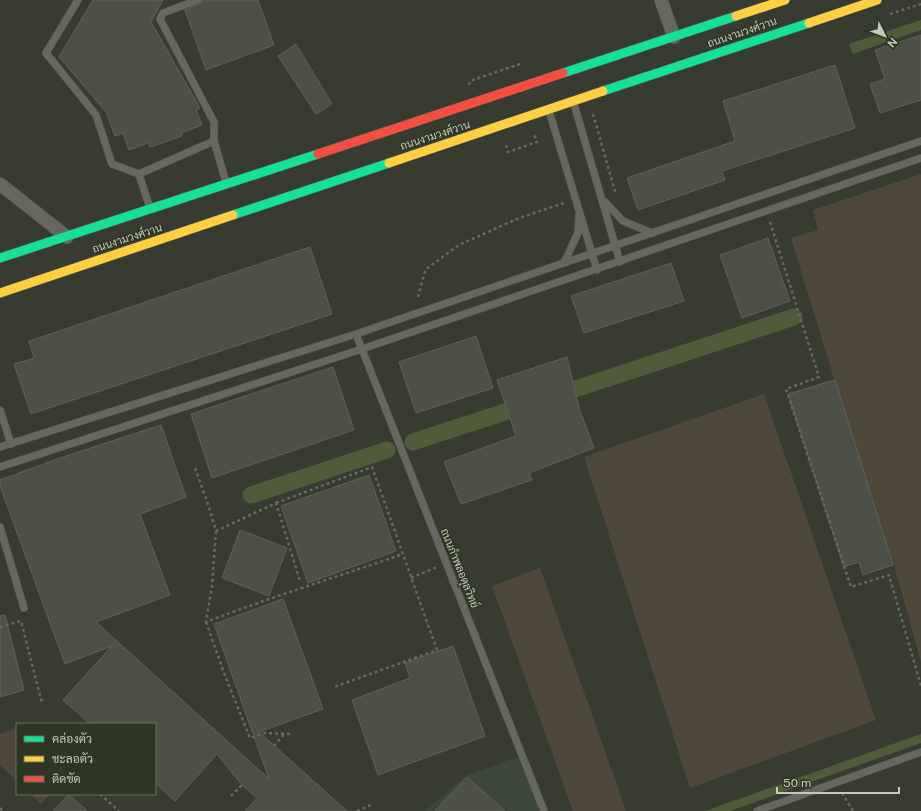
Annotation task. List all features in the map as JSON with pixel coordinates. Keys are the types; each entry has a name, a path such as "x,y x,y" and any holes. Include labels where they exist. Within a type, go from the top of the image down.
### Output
{"main road":[{"name":"ถนนงามวงศ์วาน","path":"0,258 785,0"},
{"name":"ถนนงามวงศ์วาน","path":"0,293 877,0"},
{"path":"866,4 882,0"}],"street":[{"path":"661,0 674,37"},
{"path":"0,184 67,237"}],"lane":[{"path":"78,0 46,53 96,115 112,164 139,174 214,141"},
{"path":"198,0 163,13 160,20 214,122 214,141 227,184"},
{"path":"574,101 620,262"},
{"path":"548,110 597,270"},
{"path":"0,447 356,334 921,141"},
{"path":"0,467 362,349 597,270 921,158"},
{"path":"139,174 150,209"},
{"path":"602,198 623,221 652,233"},
{"path":"564,263 578,233 580,212"},
{"name":"ถนนกำพลอดุลวิทย์","path":"356,334 544,811"},
{"path":"0,410 11,444"},
{"path":"0,527 24,608"},
{"path":"757,811 921,752"}],"path":[{"path":"469,85 470,81 520,64"},
{"path":"593,114 616,196"},
{"path":"506,145 508,152 537,142 534,134 538,132"},
{"path":"418,297 422,278 426,269 459,245 519,218 564,203"},
{"path":"769,220 819,377 786,389 851,587 889,575 921,686"},
{"path":"216,531 276,504 372,467 437,650 334,687"},
{"path":"195,468 210,507 216,531 212,586 206,622 224,673 250,738 264,733 293,734"},
{"path":"276,504 300,581"},
{"path":"206,622 252,604 403,554"},
{"path":"411,578 447,563"},
{"path":"0,627 21,621 42,703"},
{"path":"274,746 285,733"},
{"path":"231,796 242,785"},
{"path":"840,789 853,811"},
{"path":"101,795 119,811"},
{"path":"357,811 373,804"},
{"path":"0,808 3,811"}],"shaded area":[{"path":"921,20 921,30 853,54 849,44"},
{"path":"921,174 921,662 894,565 863,575 859,562 844,567 788,394 834,379 791,238 818,230 813,210"},
{"path":"764,394 876,720 690,788 584,457"},
{"path":"540,568 626,810 624,811 573,811 492,586"},
{"path":"16,728 16,780 0,765 0,734"},
{"path":"921,734 921,743 730,811 705,811"},
{"path":"518,757 541,811 425,811 467,775"},
{"path":"31,795 49,795 41,804"}],"building":[{"path":"93,0 163,0 151,22 200,108 196,110 202,125 181,133 182,136 150,147 148,143 129,150 123,133 115,136 106,112 59,57"},
{"path":"203,0 258,0 274,45 206,70 185,10 200,4"},
{"path":"921,35 921,100 880,113 870,84 885,79 875,50"},
{"path":"296,44 332,104 316,114 278,56"},
{"path":"835,65 855,128 722,171 725,180 638,210 627,178 735,141 723,101"},
{"path":"768,238 790,301 742,318 720,255"},
{"path":"310,247 332,314 31,414 14,364 34,358 29,341"},
{"path":"671,263 684,301 584,333 571,296"},
{"path":"476,336 493,388 416,413 399,362"},
{"path":"567,357 579,408 594,448 529,473 532,480 461,504 444,462 516,436 497,380"},
{"path":"333,367 354,430 212,478 191,414"},
{"path":"835,380 893,565 863,575 859,562 844,567 788,394"},
{"path":"161,425 186,497 140,514 170,595 96,622 269,779 214,624 283,599 323,709 259,732 347,811 245,811 257,798 242,785 217,754 175,801 156,784 156,723 89,723 63,700 112,646 65,664 0,486 0,480 60,458"},
{"path":"369,475 396,551 308,583 281,506"},
{"path":"240,530 287,548 269,596 222,578"},
{"path":"5,615 24,690 0,697 0,616"},
{"path":"453,646 485,736 378,775 352,700 410,678 405,663"},
{"path":"467,777 505,811 435,811"},
{"path":"68,795 70,795 87,811 53,811"}],"waterway":[{"path":"554,396 794,317"},
{"path":"413,442 529,404"},
{"path":"251,495 387,450"}],"traffic: fast":[{"path":"563,73 736,16"},
{"path":"603,91 809,23"},
{"path":"0,258 318,154"},
{"path":"233,215 389,163"}],"traffic: slow":[{"path":"736,16 785,0"},
{"path":"809,23 877,0"},
{"path":"389,163 603,91"},
{"path":"0,293 233,215"}],"traffic: jam":[{"path":"318,154 563,73"}]}
